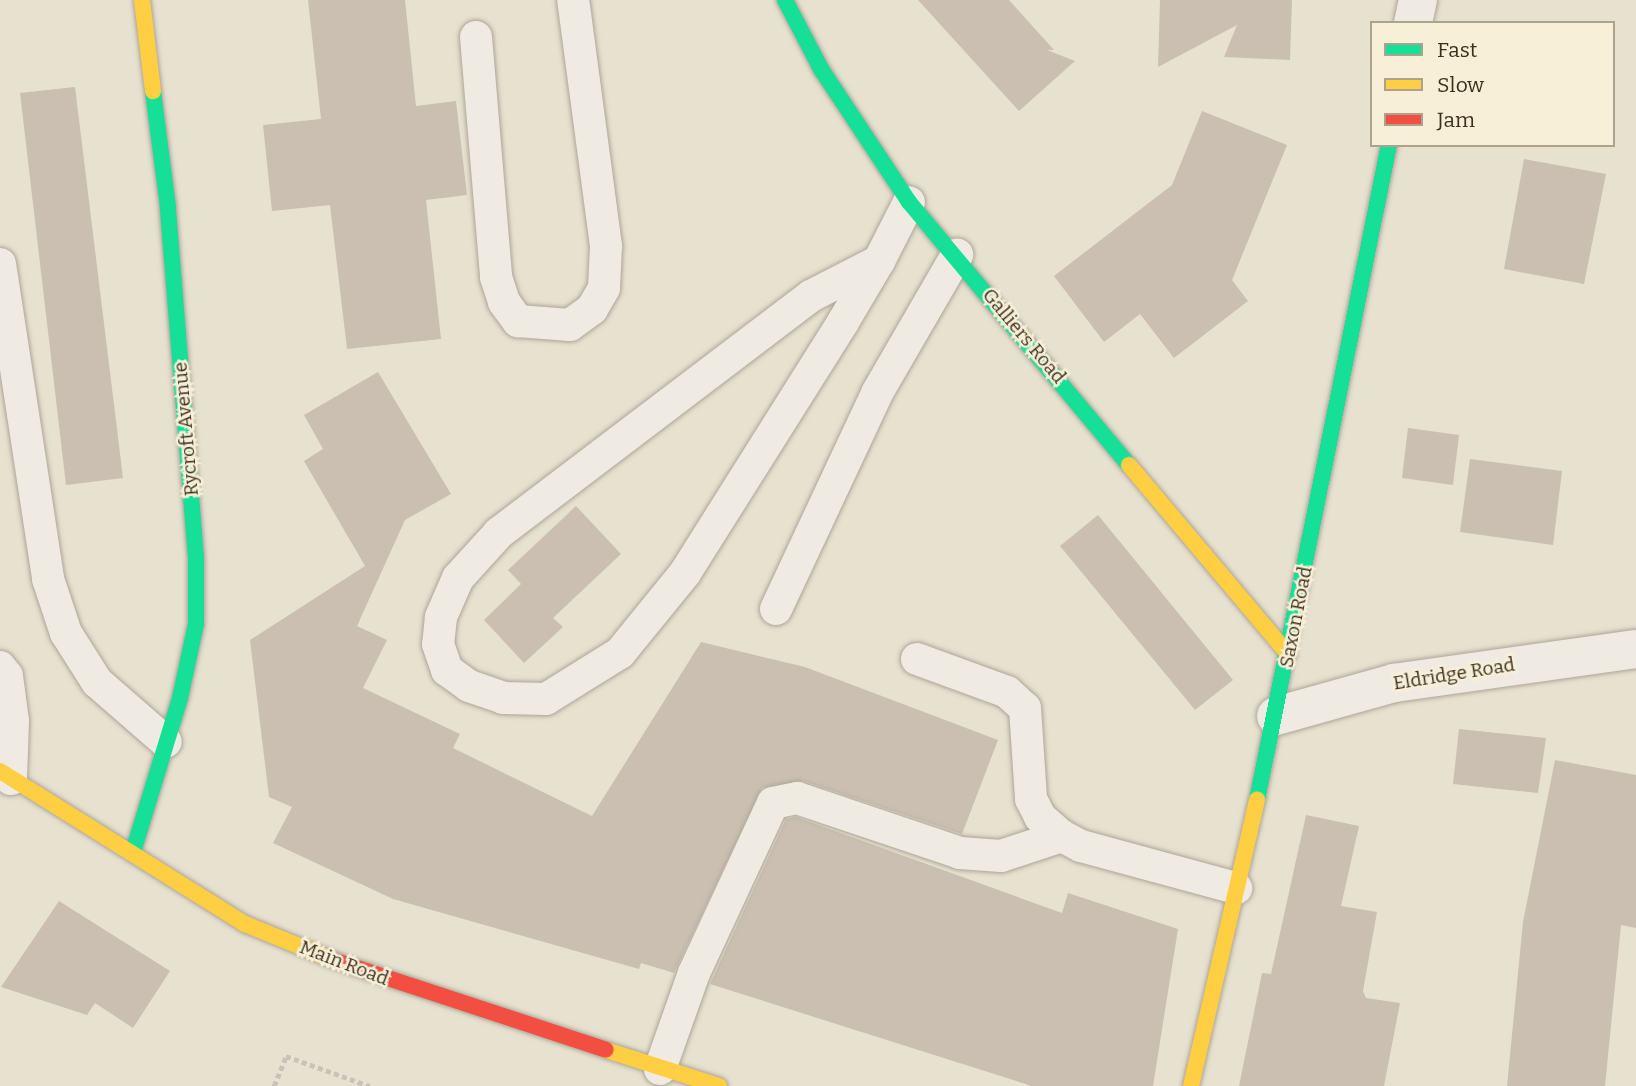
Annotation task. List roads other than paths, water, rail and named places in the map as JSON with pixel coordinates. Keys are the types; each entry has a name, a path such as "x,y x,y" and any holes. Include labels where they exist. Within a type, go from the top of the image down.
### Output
{"street":[{"name":"Rycroft Avenue","path":"133,852 166,742 196,624 196,558 168,207 142,0"},
{"name":"Galliers Road","path":"785,0 821,68 909,202 957,255 1288,654"},
{"path":"1413,21 1418,0"},
{"name":"Saxon Road","path":"1191,1086 1276,716 1389,147"},
{"name":"Eldridge Road","path":"1276,716 1394,683 1636,649"},
{"name":"Main Road","path":"6,775 245,924 357,970 719,1086"}],"lane":[{"path":"476,37 496,277 504,302 518,321 569,325 592,309 604,288 606,246 573,0"},
{"path":"878,261 811,296 499,533 458,578 441,617 438,645 447,670 469,687 503,698 546,699 620,653 685,573 878,261 909,202"},
{"path":"776,609 877,393 957,255"},
{"path":"0,264 48,579 66,633 97,682 166,742"},
{"path":"917,659 1007,692 1025,708 1031,799 1041,817 1062,836 1081,846 1236,888"},
{"path":"0,667 7,676 13,721 6,775"},
{"path":"660,1069 694,973 773,803 797,798 960,853 1001,856 1062,836"}]}
